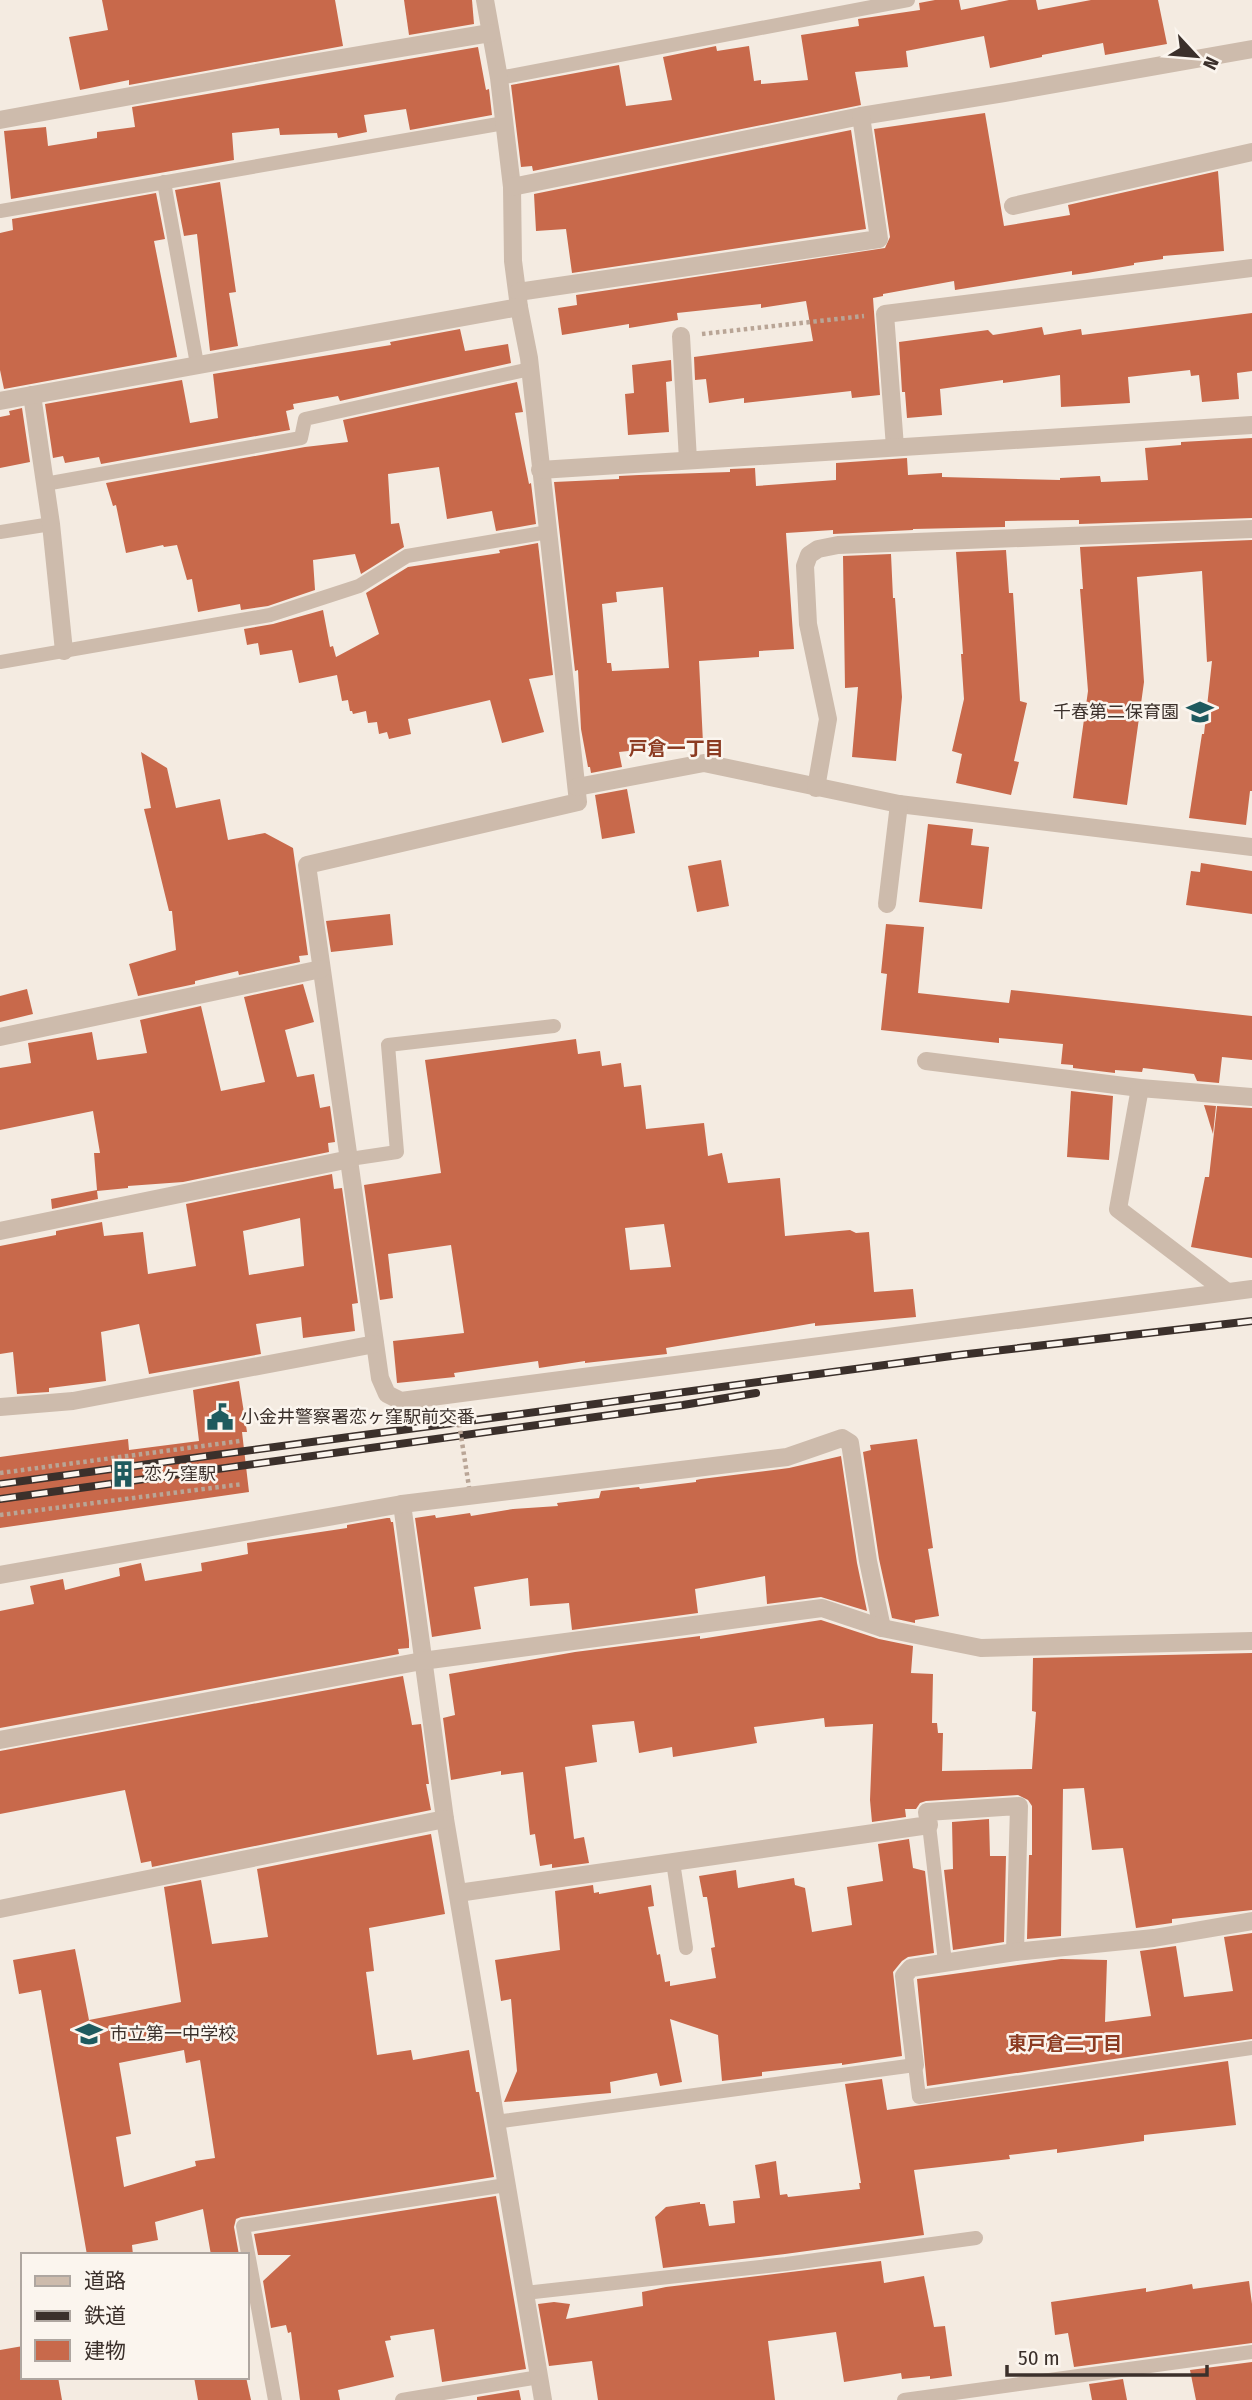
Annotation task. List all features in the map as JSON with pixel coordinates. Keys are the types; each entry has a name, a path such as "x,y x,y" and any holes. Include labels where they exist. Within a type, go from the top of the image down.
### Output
{"street":[{"path":"485,0 499,78 512,187 513,261 530,369 578,802 307,866 375,1345 380,1378 387,1394 401,1401 1252,1289"},
{"path":"0,120 490,33"},
{"path":"512,187 861,116 1252,49"},
{"path":"0,401 518,300 879,239 861,116"},
{"path":"1013,206 1252,152"},
{"path":"895,447 885,314 1252,268"},
{"path":"681,336 688,460"},
{"path":"32,395 51,524 64,651"},
{"path":"540,470 1252,425"},
{"path":"816,788 828,719 808,624 805,566 809,555 818,548 1252,528"},
{"path":"577,787 704,763 899,804 1252,846"},
{"path":"887,904 899,804"},
{"path":"0,1037 321,969"},
{"path":"926,1061 1140,1088 1252,1097"},
{"path":"1140,1088 1118,1209 1227,1292"},
{"path":"0,1231 350,1159"},
{"path":"0,1408 73,1401 375,1345"},
{"path":"0,1575 402,1504 787,1457 842,1438 850,1443 868,1561 882,1628"},
{"path":"402,1504 445,1819 543,2400"},
{"path":"0,1740 422,1661 822,1608 882,1628 981,1647 1252,1641"},
{"path":"458,1893 929,1825 927,1812 1019,1806 1015,1952"},
{"path":"0,1909 445,1819"},
{"path":"915,2065 904,1976 911,1968 1015,1952 1154,1938 1252,1921"}],"lane":[{"path":"499,78 908,0"},
{"path":"0,211 504,123"},
{"path":"164,182 197,364"},
{"path":"45,484 301,438 305,419 530,369"},
{"path":"0,532 51,524"},
{"path":"0,662 270,615 359,586 407,556 548,533"},
{"path":"350,1159 397,1152 388,1045 554,1026"},
{"path":"929,1825 945,1962"},
{"path":"673,1862 686,1948"},
{"path":"495,2122 915,2065 919,2097 1252,2048"},
{"path":"248,2253 243,2226 506,2185"},
{"path":"525,2293 786,2264 976,2238"},
{"path":"248,2253 275,2400"},
{"path":"904,2400 1252,2352"},
{"path":"402,2400 539,2376"}],"path":[{"path":"681,336 885,314"},
{"path":"457,1409 469,1488"},
{"path":"0,1473 240,1441"},
{"path":"0,1515 243,1485"}],"building":[{"path":"102,0 335,0 343,46 129,85 129,80 80,90 69,37 108,30"},
{"path":"404,0 472,0 474,24 409,35"},
{"path":"959,0 961,10 1009,0 1036,0 1038,10 1091,0 1158,0 1167,44 1105,55 1103,43 990,68 984,36 906,51 908,67 855,72 861,105 533,171 532,166 521,167 511,85 619,65 626,106 672,100 663,57 716,46 717,51 749,46 754,81 761,80 761,84 808,80 801,35 859,26 858,19 920,10 919,3"},
{"path":"478,47 486,90 489,89 492,115 410,130 406,109 364,115 367,132 338,138 337,133 280,135 279,128 232,133 234,160 11,199 4,131 46,127 48,146 97,138 97,132 135,127 132,107"},
{"path":"985,113 1004,226 1070,215 1068,205 1218,171 1224,251 1163,256 1163,259 1087,273 1072,275 1072,271 955,290 954,281 873,298 880,395 852,398 851,391 744,403 744,398 709,403 706,379 695,380 694,357 813,341 806,301 761,308 761,304 677,313 678,320 629,328 629,324 562,335 558,308 577,305 576,295 885,248 890,237 874,129"},
{"path":"851,130 866,229 572,273 566,229 536,231 534,194"},
{"path":"220,182 236,292 229,293 238,346 210,351 197,234 184,236 175,190"},
{"path":"156,193 165,239 154,241 177,357 4,389 0,370 0,233 13,230 12,219"},
{"path":"1252,313 1252,371 1237,373 1239,399 1202,402 1199,375 1191,376 1190,370 1128,377 1130,403 1061,407 1060,375 940,389 942,415 907,418 905,392 902,392 899,342 988,330 993,335 1042,327 1044,335 1081,329 1082,335"},
{"path":"460,329 465,351 508,344 511,363 340,401 338,396 293,404 294,409 286,411 290,430 101,464 99,457 65,463 63,456 53,458 45,404 182,380 190,423 218,418 213,374 391,345 390,342"},
{"path":"671,360 672,381 666,382 669,432 628,435 625,394 634,393 632,365"},
{"path":"517,382 523,412 515,413 529,484 531,483 536,524 496,531 492,511 447,519 439,467 388,474 391,524 399,523 404,547 361,574 355,554 313,560 315,590 268,606 241,610 240,604 198,612 192,579 187,580 177,545 163,545 126,553 116,505 113,506 106,483 305,447 348,442 343,420"},
{"path":"22,408 30,462 0,468 0,417 10,415 9,411"},
{"path":"1252,438 1252,518 1079,524 1079,520 1005,521 1005,527 833,534 833,530 786,533 794,649 759,651 759,657 699,661 703,743 619,752 622,767 591,773 581,729 578,670 575,671 554,482 619,479 619,476 730,472 730,469 755,468 756,486 836,480 836,463 907,458 908,475 942,473 942,477 1060,480 1100,476 1101,482 1148,480 1145,448 1181,445 1181,442","holes":["663,587 669,668 612,671 611,663 607,663 602,604 617,602 616,592"]},
{"path":"1252,540 1252,791 1246,825 1189,818 1204,734 1212,661 1207,662 1202,571 1137,577 1144,682 1127,805 1073,798 1088,691 1080,589 1083,589 1080,547"},
{"path":"538,543 553,675 529,679 544,732 502,743 490,700 408,719 411,734 389,739 387,732 379,734 377,722 368,723 366,711 353,714 350,711 348,700 342,701 337,675 299,683 292,650 260,655 258,643 247,645 244,629 323,610 330,647 333,646 336,657 379,634 366,593 408,567 500,553 499,550"},
{"path":"1006,550 1009,593 1013,593 1020,701 1027,703 1014,761 1019,762 1011,795 956,783 962,754 952,751 964,699 956,552"},
{"path":"891,554 902,697 896,761 852,757 858,687 845,688 843,556"},
{"path":"141,752 167,768 176,808 220,799 228,840 265,833 293,848 308,955 299,956 300,962 239,975 238,971 195,981 195,984 138,996 129,964 176,950 172,911 169,911 144,809 151,808"},
{"path":"627,789 635,833 602,839 595,795"},
{"path":"928,824 973,829 971,845 989,847 982,909 919,902"},
{"path":"721,860 729,906 697,912 688,866"},
{"path":"1201,863 1252,871 1252,914 1186,905 1191,871 1200,872"},
{"path":"390,914 393,945 331,952 326,921"},
{"path":"886,924 924,927 918,993 1009,1003 1011,990 1252,1016 1252,1060 1222,1057 1219,1083 1197,1081 1194,1074 1143,1068 1142,1072 1115,1070 1115,1073 1073,1068 1073,1065 1061,1064 1063,1044 999,1038 999,1043 881,1030 887,974 881,973"},
{"path":"303,984 314,1022 285,1030 297,1077 314,1074 320,1108 330,1106 335,1142 328,1143 329,1152 183,1182 97,1191 98,1199 52,1209 51,1199 97,1190 94,1153 100,1153 93,1111 0,1130 0,1068 31,1063 28,1043 92,1032 97,1060 147,1053 140,1020 201,1006 221,1091 265,1082 244,997"},
{"path":"27,989 33,1014 0,1022 0,996"},
{"path":"576,1039 578,1054 600,1051 602,1066 621,1063 624,1087 641,1085 646,1129 704,1123 708,1156 722,1153 728,1183 780,1178 785,1236 850,1230 856,1233 869,1232 874,1292 913,1289 916,1317 815,1326 815,1323 666,1348 667,1354 539,1368 538,1361 454,1373 455,1377 397,1383 393,1341 464,1333 451,1245 388,1254 393,1298 380,1300 364,1185 441,1173 425,1060","holes":["664,1224 671,1267 630,1270 625,1228"]},
{"path":"1071,1091 1113,1096 1109,1160 1067,1157"},
{"path":"1204,1105 1216,1106 1213,1134"},
{"path":"1217,1106 1252,1108 1252,1258 1191,1247 1205,1177 1209,1177"},
{"path":"332,1174 334,1189 342,1188 358,1303 352,1304 355,1331 303,1338 301,1317 256,1324 261,1354 149,1374 139,1324 101,1332 106,1381 49,1388 49,1392 17,1394 13,1352 0,1354 0,1246 56,1235 56,1231 102,1222 104,1236 143,1232 148,1274 196,1266 186,1204","holes":["300,1218 304,1266 249,1275 243,1231"]},
{"name":"恋ヶ窪駅","path":"239,1381 247,1432 242,1432 249,1492 0,1528 0,1457 128,1439 129,1450 199,1441 193,1390"},
{"path":"917,1439 933,1548 928,1549 939,1616 915,1620 915,1623 892,1618 879,1559 863,1452 871,1450 870,1445"},
{"path":"841,1456 867,1611 821,1597 767,1604 765,1576 695,1589 698,1613 572,1630 569,1603 530,1606 528,1578 474,1587 481,1629 432,1637 415,1518 470,1513 471,1516 513,1509 558,1506 557,1503 599,1498 601,1491 696,1482 701,1479 789,1468"},
{"path":"390,1518 393,1522 409,1640 409,1648 398,1649 399,1654 0,1728 0,1611 34,1604 30,1586 63,1579 65,1590 120,1576 119,1568 141,1563 145,1581 202,1571 201,1563 248,1554 247,1543 347,1528 347,1525"},
{"path":"821,1620 879,1639 913,1646 911,1673 933,1674 932,1723 937,1723 938,1733 943,1733 942,1771 1032,1769 1036,1712 1032,1711 1033,1658 1252,1653 1252,1910 1172,1919 1172,1923 1136,1928 1123,1848 1092,1850 1084,1788 1063,1789 1061,1936 1027,1939 1029,1855 1032,1855 1032,1806 1028,1800 1018,1795 926,1801 920,1803 916,1809 905,1809 906,1817 872,1822 870,1800 873,1724 825,1727 824,1718 754,1727 757,1743 673,1757 672,1747 639,1753 634,1721 592,1725 597,1762 565,1767 574,1839 584,1837 589,1863 552,1868 552,1864 540,1866 535,1834 530,1835 523,1772 501,1775 501,1771 451,1780 443,1718 455,1715 449,1674 575,1652 700,1636 700,1639"},
{"path":"403,1676 412,1725 421,1724 431,1810 152,1867 151,1861 141,1863 125,1790 0,1814 0,1751"},
{"path":"989,1819 990,1856 1006,1856 1004,1942 953,1950 944,1870 953,1869 952,1822"},
{"path":"431,1834 445,1914 369,1928 374,1971 366,1972 377,2055 411,2050 413,2060 469,2050 494,2177 241,2217 236,2219 234,2227 239,2253 211,2253 203,2209 155,2222 158,2240 132,2245 133,2253 87,2253 41,1990 19,1994 13,1960 75,1949 89,2020 181,2002 164,1887 201,1880 212,1944 268,1937 257,1869","holes":["184,2050 186,2063 200,2060 215,2158 195,2161 196,2166 124,2187 116,2137 131,2134 119,2063"]},
{"path":"909,1839 913,1868 925,1871 934,1953 908,1957 893,1972 902,2056 842,2065 762,2072 762,2076 722,2081 718,2035 670,2019 682,2082 660,2086 657,2073 610,2082 611,2093 504,2102 517,2071 511,1999 501,2001 495,1960 560,1950 555,1891 593,1885 594,1893 599,1894 651,1885 654,1906 648,1907 657,1955 660,1954 665,1982 670,1981 670,1986 716,1978 711,1948 715,1947 707,1897 703,1897 699,1876 736,1870 738,1888 794,1878 795,1885 805,1888 812,1932 852,1925 847,1887 883,1881 878,1844"},
{"path":"1252,1933 1252,2039 927,2086 917,1979 1061,1959 1107,1960 1105,2022 1151,2016 1140,1951 1176,1946 1184,1997 1233,1991 1224,1937"},
{"path":"1228,2061 1236,2125 1144,2135 1144,2141 1057,2153 1057,2149 1009,2155 1010,2159 914,2170 924,2235 663,2268 655,2217 666,2207 700,2202 705,2204 709,2226 735,2223 733,2201 760,2198 755,2165 776,2161 780,2195 787,2194 788,2197 860,2189 845,2084 882,2079 887,2110"},
{"path":"496,2196 526,2369 442,2382 434,2329 390,2336 391,2340 385,2341 394,2377 338,2390 340,2400 300,2400 291,2332 288,2333 286,2325 271,2328 263,2281 291,2255 258,2255 254,2234"},
{"path":"881,2261 884,2283 924,2276 934,2327 945,2326 952,2376 902,2379 901,2373 844,2382 836,2332 768,2341 775,2400 598,2400 592,2361 549,2366 538,2304 570,2304 566,2319 643,2306 642,2292 666,2287"},
{"path":"1249,2281 1252,2343 1074,2367 1068,2333 1055,2335 1051,2302 1146,2288 1146,2292 1192,2284 1193,2289"},
{"path":"21,2346 21,2379 58,2379 62,2400 0,2400 0,2350"},
{"path":"1252,2362 1252,2400 1196,2400 1190,2370"},
{"path":"194,2379 246,2379 251,2400 198,2400"},
{"path":"1123,2379 1127,2400 1092,2400 1089,2384"},
{"path":"519,2390 521,2400 477,2400 477,2397"}],"railway":[{"path":"0,1484 959,1355 1252,1321"},
{"path":"0,1499 756,1393"}],"place":[{"name":"千春第二保育園","path":"1200,712"},
{"name":"小金井警察署恋ヶ窪駅前交番","path":"220,1417"},
{"name":"恋ヶ窪駅","path":"123,1474"},
{"name":"市立第一中学校","path":"89,2034"}],"district":[{"name":"戸倉一丁目","path":"676,748"},
{"name":"東戸倉二丁目","path":"1065,2043"}]}
